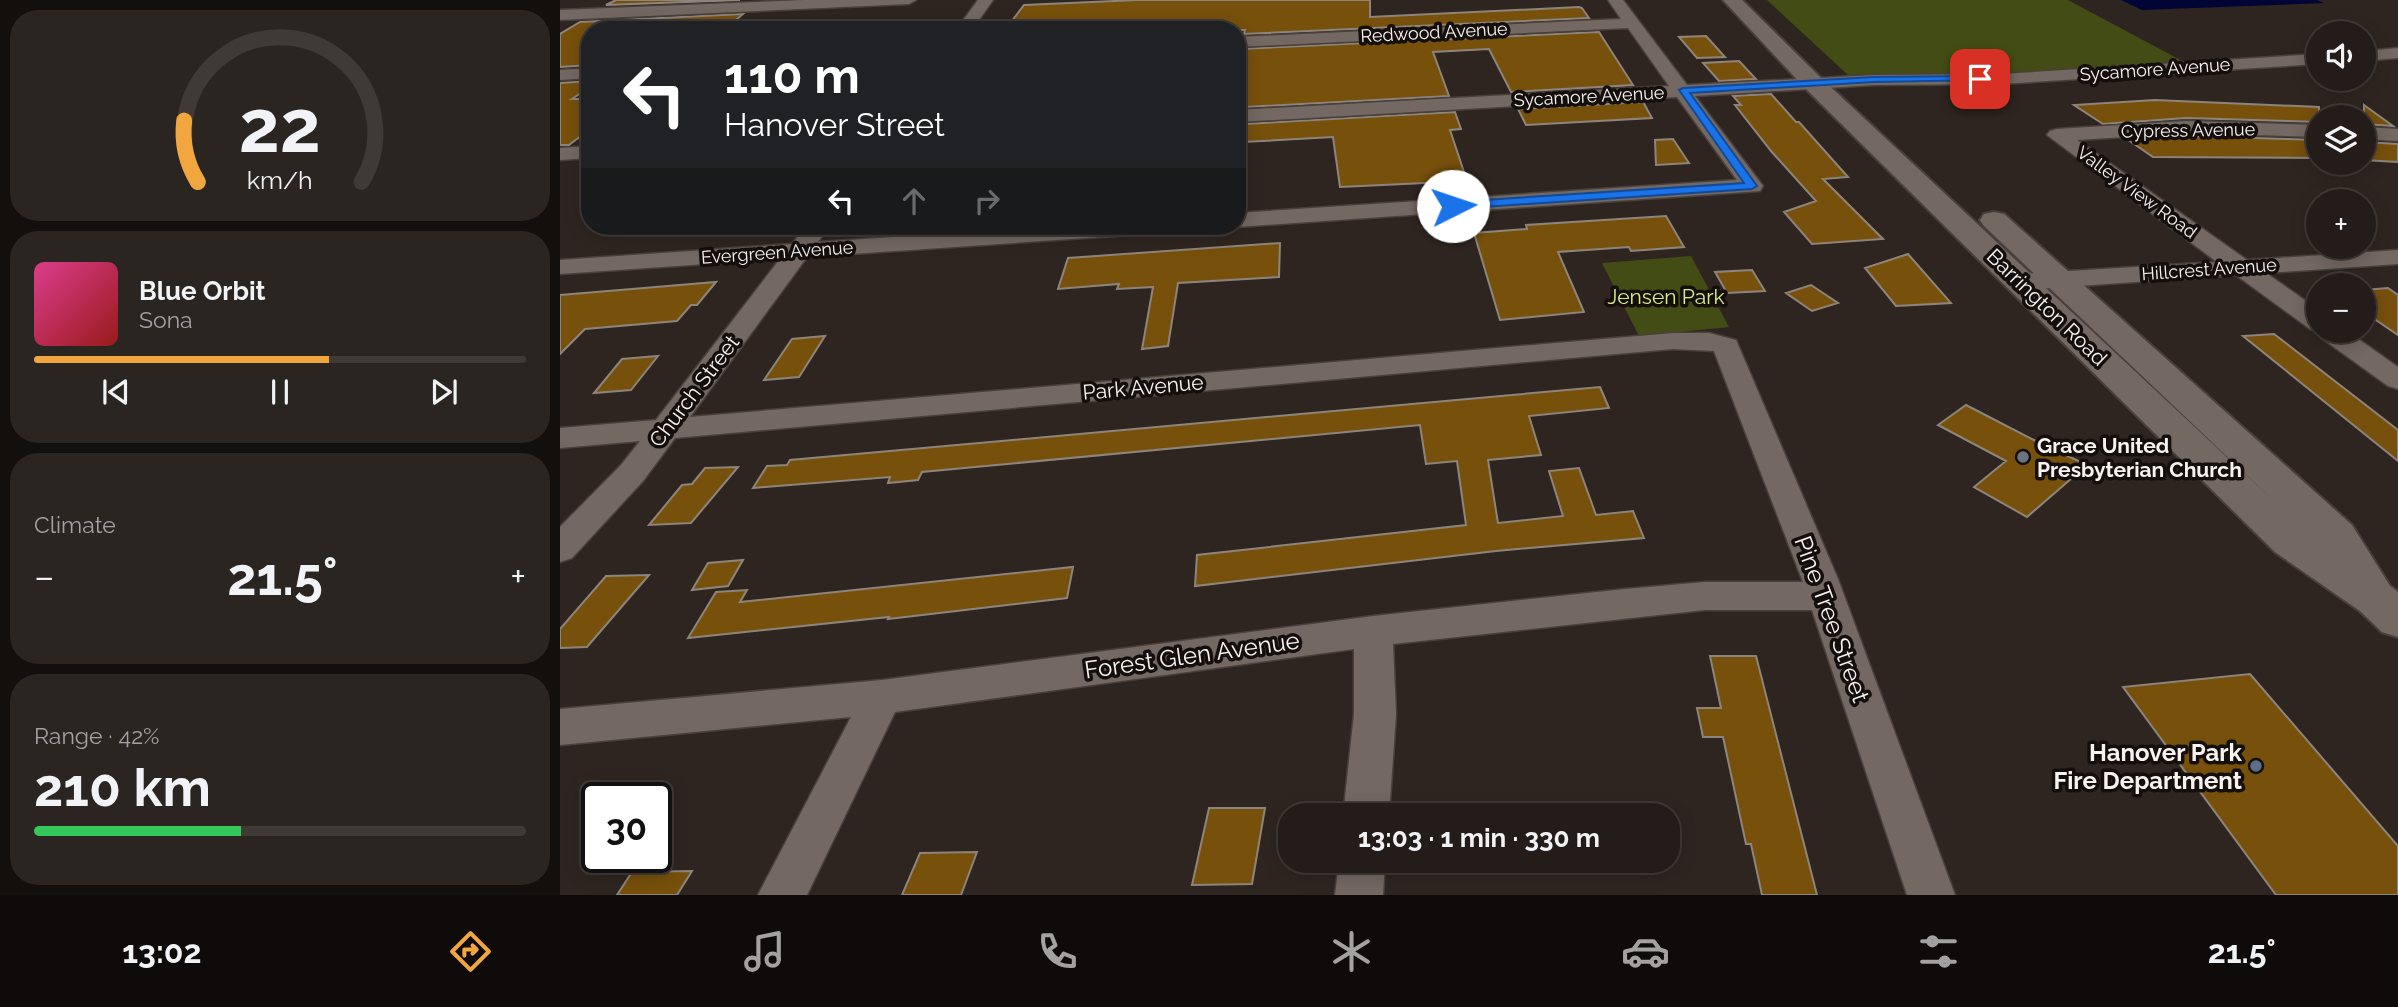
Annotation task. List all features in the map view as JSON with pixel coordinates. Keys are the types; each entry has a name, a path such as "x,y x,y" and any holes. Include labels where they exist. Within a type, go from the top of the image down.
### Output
{"main road":[{"name":"Barrington Road","path":"1732,0 1819,74 2039,280"},
{"path":"1755,0 1795,36"},
{"name":"Barrington Road","path":"1819,74 1844,82 1863,99"},
{"name":"Barrington Road","path":"1900,134 2290,541 2387,609"}],"street":[{"path":"560,15 909,0"},
{"path":"971,21 986,0"},
{"path":"1246,219 1752,186 1615,0"},
{"name":"Redwood Avenue","path":"1246,42 1632,23"},
{"path":"2376,55 2398,53"},
{"name":"Sycamore Avenue","path":"1844,82 2002,79 2306,60"},
{"path":"560,75 581,74"},
{"name":"Sycamore Avenue","path":"1246,115 1683,90 1819,74"},
{"name":"Cypress Avenue","path":"2057,135 2186,127 2306,131"},
{"path":"2376,134 2398,135"},
{"name":"Valley View Road","path":"2057,135 2306,314"},
{"path":"560,154 581,153"},
{"name":"Church Street","path":"560,549 632,472 811,235"},
{"name":"Evergreen Avenue","path":"560,267 1026,235"},
{"name":"Hillcrest Avenue","path":"2039,280 2398,257"},
{"name":"Park Avenue","path":"560,438 1673,341 1709,341 1726,346"},
{"path":"2347,343 2398,380"},
{"name":"Pine Tree Street","path":"1726,346 1825,596 1931,895"},
{"name":"Forest Glen Avenue","path":"560,727 883,697 1373,631 1679,598 1825,596"},
{"path":"1367,803 1375,715 1373,631"},
{"path":"782,895 883,697"},
{"path":"1359,895 1361,873"}],"green space":[{"path":"1767,0 2068,0 2188,64 2042,73 1848,75"},
{"name":"Jensen Park","path":"1691,256 1729,327 1639,336 1602,263"}],"shaded area":[{"path":"2121,0 2317,0 2324,3 2142,10"}],"building":[{"path":"616,0 740,0 606,5"},
{"path":"1137,0 1370,0 1370,17 1579,7 1589,18 1246,34 1246,21 1012,21 1024,5"},
{"path":"743,14 735,21 600,21"},
{"path":"580,22 581,66 560,67 560,34"},
{"path":"1599,32 1633,85 1511,92 1489,49 1433,52 1449,96 1246,107 1246,49"},
{"path":"1706,36 1725,57 1697,58 1679,37"},
{"path":"1739,61 1756,79 1719,81 1703,63"},
{"path":"581,82 581,93 572,99 581,99 581,136 569,145 560,145 560,83"},
{"path":"1771,94 1848,177 1823,179 1883,239 1812,244 1784,212 1816,201 1771,151 1735,105 1741,105 1733,96"},
{"path":"2155,100 2306,106 2306,122 2186,118 2103,124 2074,105"},
{"path":"1643,102 1652,118 1526,125 1518,109"},
{"path":"1455,112 1461,129 1450,130 1467,181 1340,187 1333,137 1246,142 1246,124"},
{"path":"2376,114 2393,126 2376,125"},
{"path":"2186,136 2306,140 2306,158 2153,157 2127,139"},
{"path":"1673,139 1689,163 1656,165 1655,140"},
{"path":"2376,143 2398,144 2398,162 2376,161"},
{"path":"1666,216 1684,247 1631,251 1629,247 1558,252 1584,312 1500,320 1474,233 1527,229 1526,225"},
{"path":"1280,243 1279,277 1178,283 1168,346 1142,349 1153,287 1117,289 1119,284 1058,289 1068,258"},
{"path":"1908,254 1951,303 1896,306 1865,268"},
{"path":"1752,270 1765,291 1727,293 1715,272"},
{"path":"716,282 697,305 691,305 677,321 585,329 560,354 560,295"},
{"path":"1811,285 1838,303 1812,311 1786,293"},
{"path":"2388,288 2398,295 2398,335 2376,320 2376,289"},
{"path":"2274,334 2398,430 2398,461 2243,336"},
{"path":"825,336 799,377 764,380 792,339"},
{"path":"658,356 631,390 594,393 622,359"},
{"path":"1600,387 1609,408 1529,416 1541,455 1488,460 1498,523 1563,516 1549,471 1579,468 1596,515 1633,511 1644,538 1496,551 1195,586 1197,555 1466,525 1457,461 1426,464 1420,425 922,472 918,480 888,483 890,477 753,488 767,466 787,465 790,460"},
{"path":"1966,405 2087,465 2027,517 1974,487 2006,461 1938,425"},
{"path":"738,467 691,523 649,525 682,485 692,484 705,468"},
{"path":"743,560 728,586 692,590 708,563"},
{"path":"1073,567 1067,598 688,638 716,592 747,590 740,602"},
{"path":"649,575 587,647 560,648 560,629 606,576"},
{"path":"1710,656 1756,656 1817,895 1762,895 1751,844 1746,844 1723,737 1703,737 1697,708 1721,708"},
{"name":"Hanover Park Fire Department","path":"2250,674 2398,846 2398,895 2276,895 2123,687"},
{"path":"1209,808 1265,808 1252,884 1192,885"},
{"path":"977,852 961,895 902,895 920,853"},
{"path":"692,871 677,895 617,895 631,873"}],"place":[{"name":"Grace United Presbyterian Church","path":"2023,457"},
{"name":"Hanover Park Fire Department","path":"2256,766"}],"route":[{"path":"1453,206 1752,186 1683,90 1874,79 1980,79"}]}
